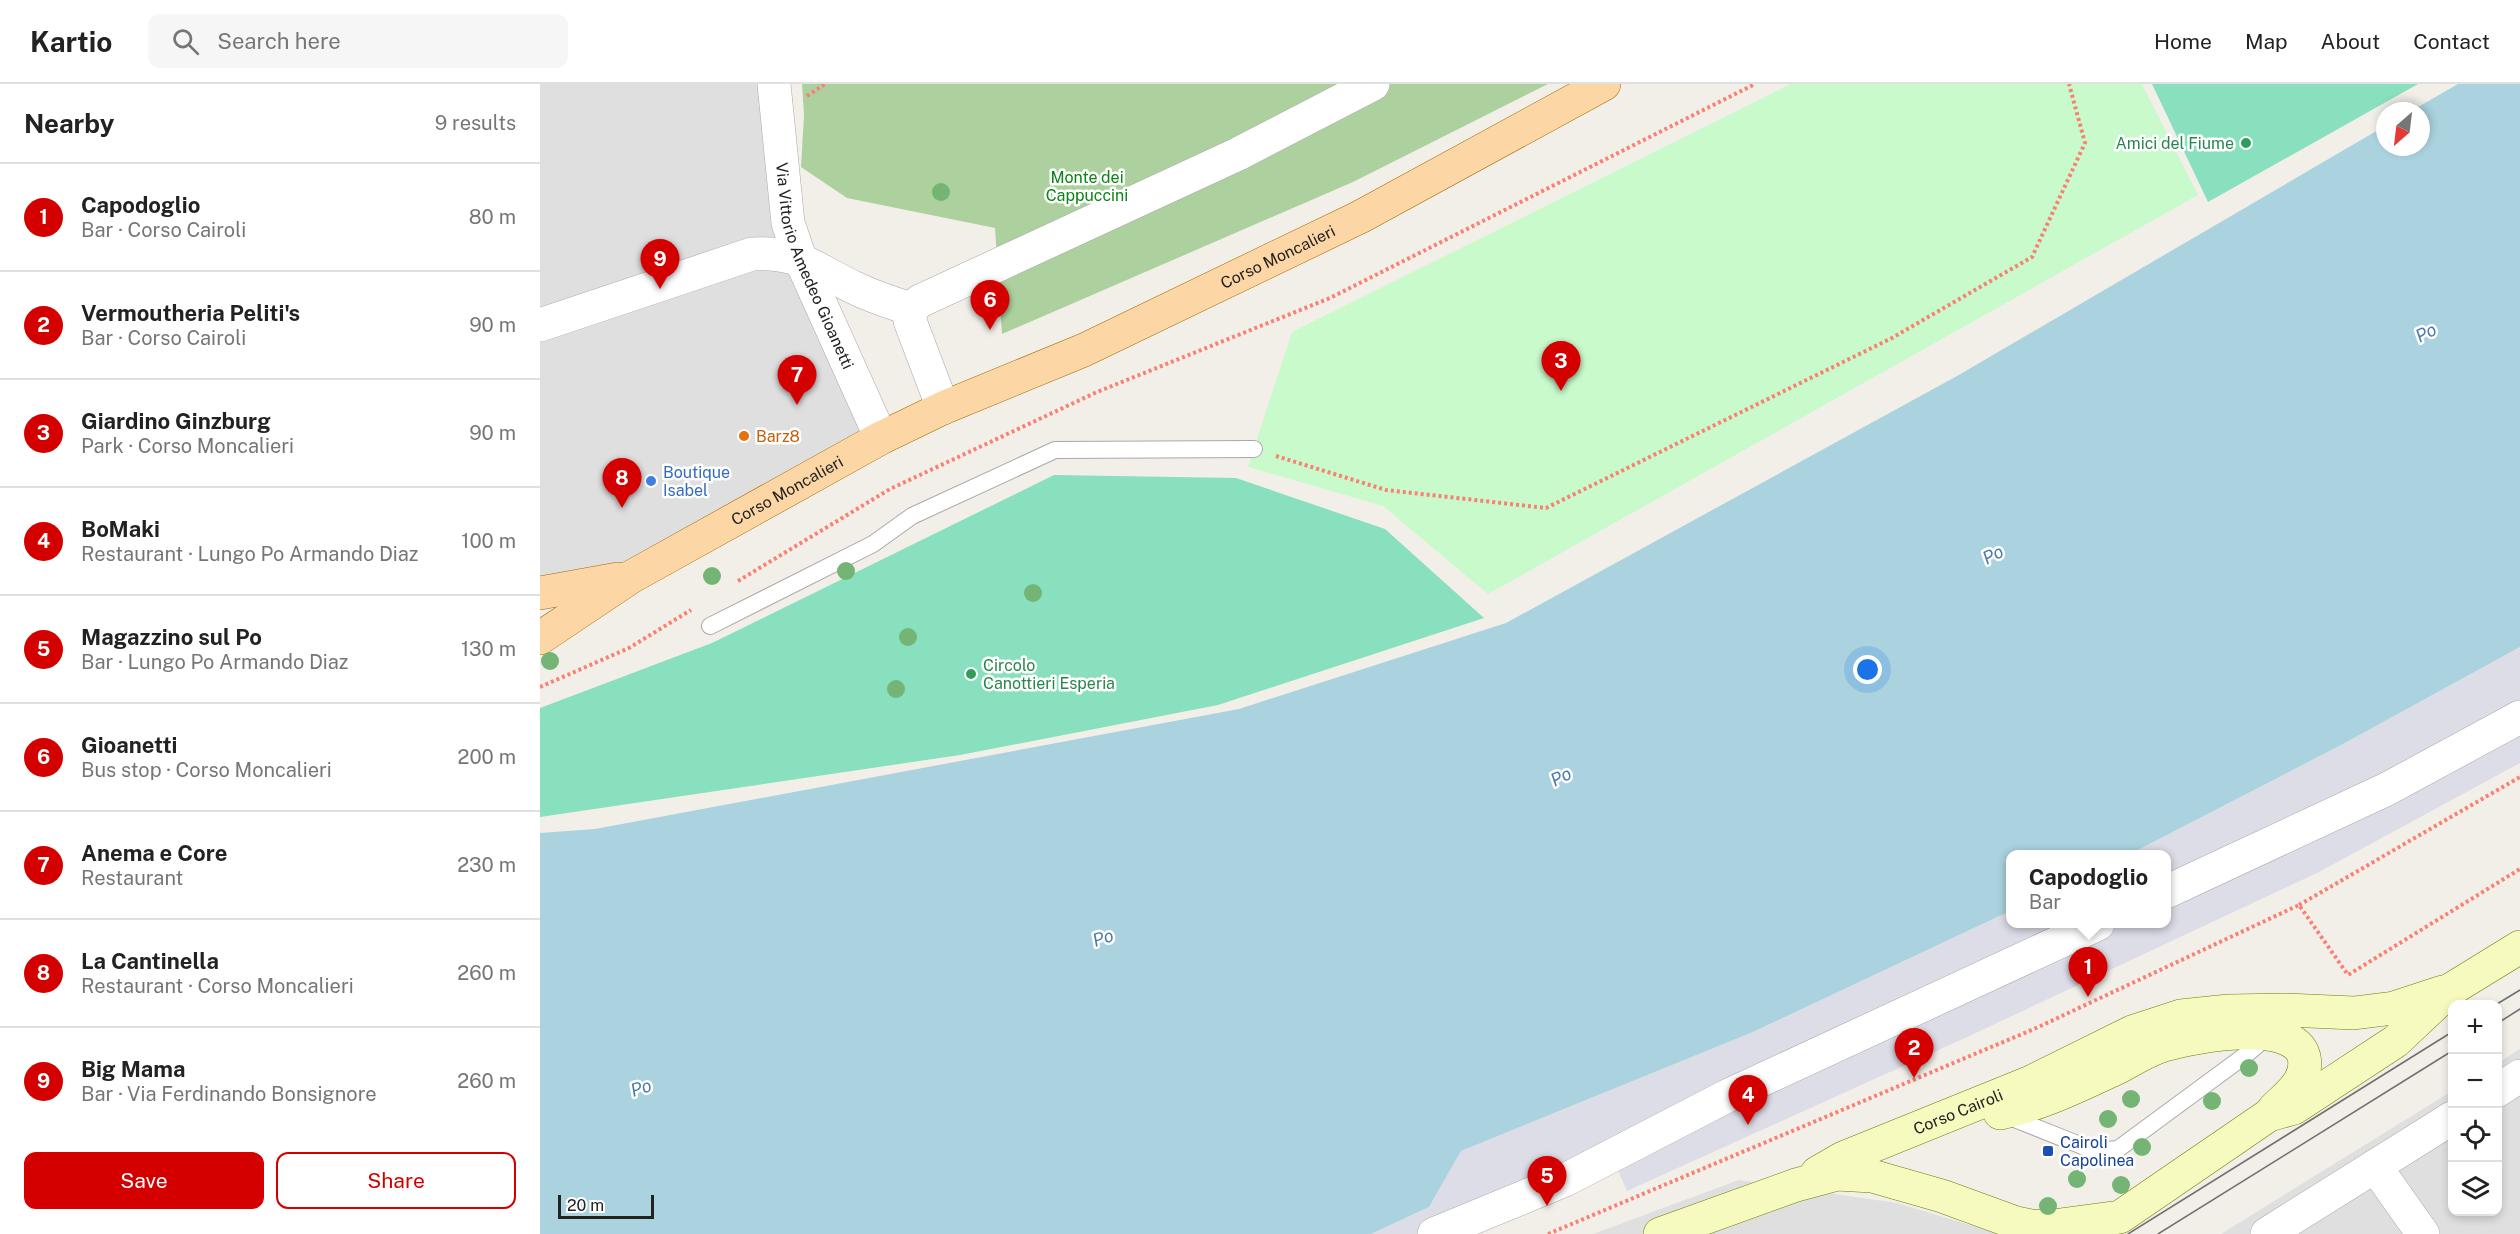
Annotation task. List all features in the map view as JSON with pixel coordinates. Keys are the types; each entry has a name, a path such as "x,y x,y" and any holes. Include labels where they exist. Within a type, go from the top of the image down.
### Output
{"main road":[{"name":"Corso Moncalieri","path":"540,638 631,577 881,438 944,408 1084,350 1341,226 1604,84"},
{"name":"Corso Moncalieri","path":"540,593 631,577"},
{"name":"Corso Cairoli","path":"1796,1185 1837,1174 1872,1176 1942,1196 2016,1223 2031,1226 2044,1227 2120,1216 2269,1115 2294,1108 2396,1041 2450,990 2520,947"},
{"name":"Corso Cairoli","path":"1796,1185 1843,1158 2031,1082 2132,1032 2181,1016 2241,1011 2354,1013 2394,1008 2450,990"},
{"path":"1943,1118 2001,1113 2058,1096 2166,1044 2240,1032 2270,1035 2289,1040 2302,1051 2307,1068 2299,1083 2269,1115"},
{"path":"1660,1234 1796,1185"}],"street":[{"name":"Via Vittorio Amedeo Gioanetti","path":"774,84 788,223 800,258 881,438"},
{"path":"944,408 910,321 911,309 920,301 1238,154 1372,84"},
{"path":"540,325 752,254 774,252 800,258 855,288 911,309"},
{"path":"2171,890 2386,789 2520,717"},
{"path":"1434,1234 1565,1180 1727,1096 2089,928"},
{"path":"2502,1087 2520,1076"},
{"path":"2267,1234 2448,1120"},
{"path":"2375,1166 2423,1234"},
{"name":"Corso Cairoli","path":"2093,1234 2120,1216"}],"lane":[{"path":"710,626 873,544 912,516 1055,450 1254,449"},
{"path":"2001,1113 2095,1151 2118,1149 2270,1035"}],"path":[{"path":"728,588 890,489 1097,392 1330,298 1755,84"},
{"path":"1254,449 1386,490 1546,508 1892,338 2032,257 2085,143 2069,84"},
{"path":"540,687 629,648 698,606"},
{"path":"1548,1227 1550,1233 2034,1029 2299,905 2520,777"},
{"path":"2299,905 2348,975 2520,869"}],"shaded area":[{"path":"540,84 781,84 800,258 881,438 631,577 540,589"},
{"path":"2520,647 2520,763 2319,872 1965,1038 1627,1191 1617,1168 1472,1234 1371,1234 1429,1207 1461,1151 1753,1032 2006,913 2006,928 2171,928 2171,850 2138,850 2343,744"},
{"path":"2520,1049 2520,1234 2221,1234 2448,1093 2448,1216 2502,1216 2502,1060"},
{"path":"1739,1180 1897,1203 2000,1234 1593,1234"}],"green space":[{"name":"Monte dei Cappuccini","path":"802,84 1548,84 1353,182 1002,334 995,228 847,198 801,167 804,115"},
{"path":"1791,84 2142,84 2198,195 1488,594 1383,506 1248,467 1292,332"},
{"name":"Amici del Fiume","path":"2152,84 2418,84 2386,102 2376,102 2376,108 2208,202"},
{"name":"Circolo Canottieri Esperia","path":"1054,475 1236,478 1385,529 1484,618 1218,705 960,755 540,817 540,708 712,643"}],"water":[{"name":"Po","path":"2458,84 2520,84 2520,647 2343,744 2138,850 2006,850 2006,913 1753,1032 1461,1151 1429,1207 1371,1234 540,1234 540,833 595,829 1239,709 1506,623 1957,376 2376,131 2376,156 2430,156 2430,102 2427,102"}],"tram line":[{"path":"2502,1001 2520,990"},
{"path":"2502,1020 2520,1009"},
{"path":"2128,1234 2448,1034"},
{"path":"2158,1234 2448,1053"}],"place":[{"name":"Amici del Fiume","path":"2246,143"},
{"name":"Big Mama","path":"660,289"},
{"name":"Gioanetti","path":"990,330"},
{"name":"Giardino Ginzburg","path":"1561,391"},
{"name":"Anema e Core","path":"797,405"},
{"name":"Barz8","path":"744,436"},
{"name":"Boutique Isabel","path":"651,481"},
{"name":"La Cantinella","path":"622,508"},
{"name":"Circolo Canottieri Esperia","path":"971,674"},
{"name":"Capodoglio","path":"2088,997"},
{"name":"Vermoutheria Peliti's","path":"1914,1078"},
{"name":"BoMaki","path":"1748,1125"},
{"name":"Cairoli Capolinea","path":"2048,1151"},
{"name":"Magazzino sul Po","path":"1547,1206"}]}
